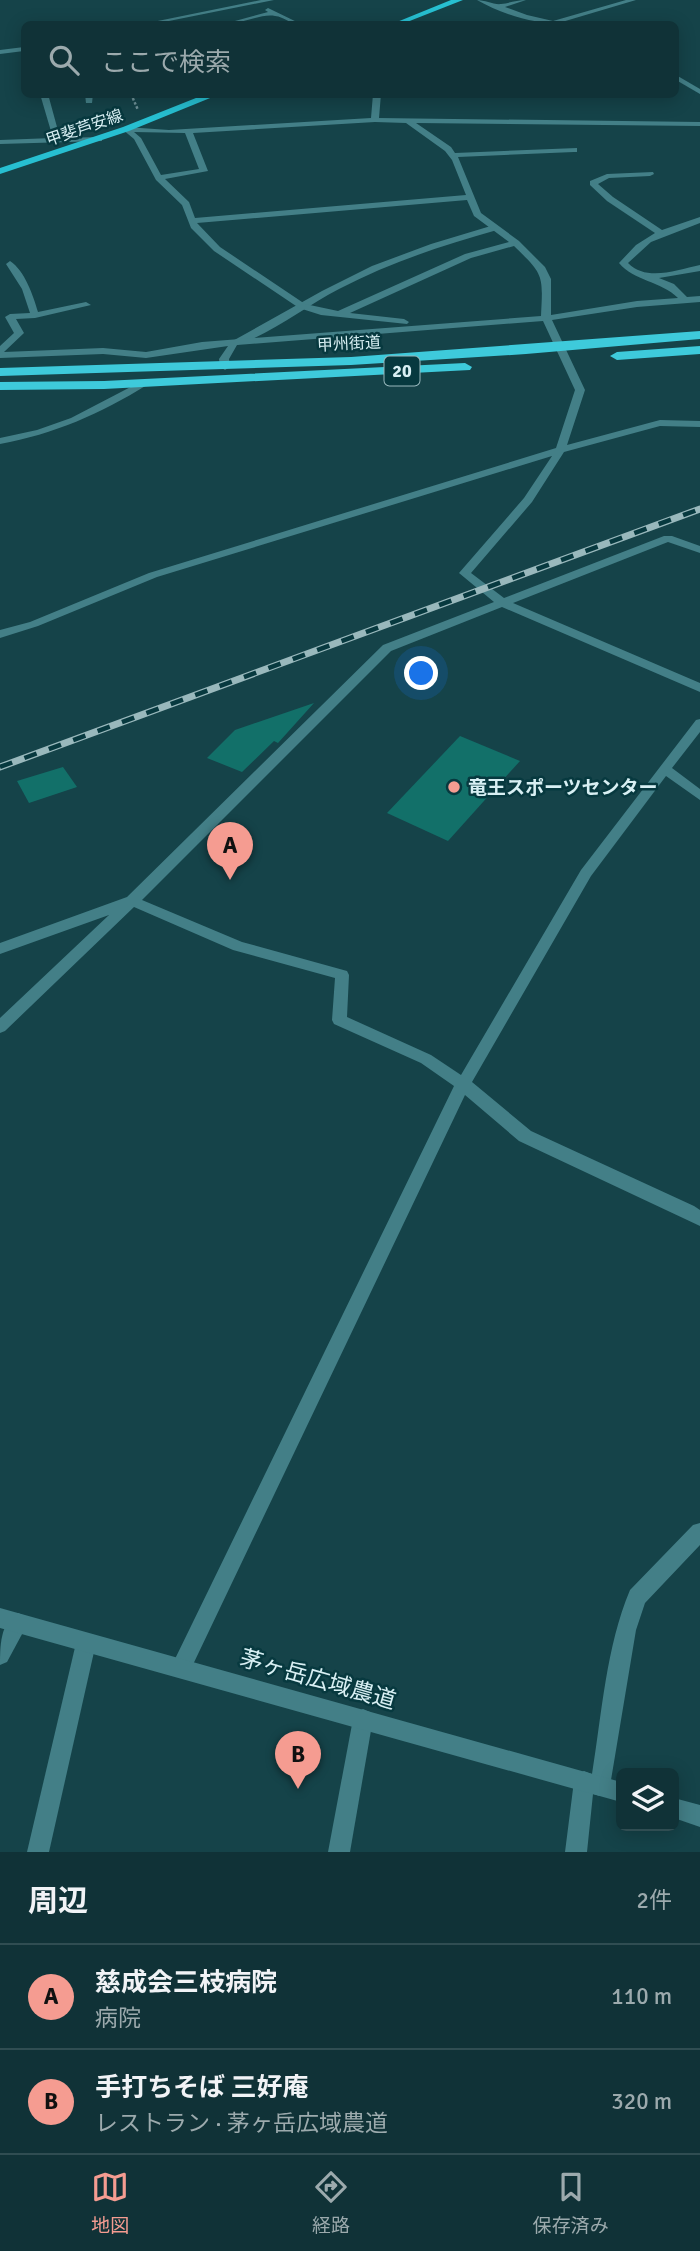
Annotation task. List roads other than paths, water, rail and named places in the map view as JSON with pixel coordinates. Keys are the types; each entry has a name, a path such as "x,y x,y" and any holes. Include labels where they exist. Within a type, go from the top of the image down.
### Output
{"highway":[{"name":"甲州街道","path":"0,386 104,385 356,375 564,354 700,335"},
{"name":"甲州街道","path":"0,372 700,350"},
{"name":"20","path":"0,365 110,364 158,369"},
{"name":"甲州街道","path":"0,395 29,395 104,385"}],"main road":[{"path":"404,21 459,0"},
{"name":"甲斐芦安線","path":"0,171 99,139 206,98"}],"street":[{"path":"164,21 271,0"},
{"path":"480,0 546,21"},
{"path":"498,7 523,0"},
{"path":"566,21 633,0"},
{"path":"257,4 291,21"},
{"path":"240,21 274,13"},
{"path":"193,16 202,21"},
{"path":"0,52 21,49"},
{"path":"679,79 700,92"},
{"path":"45,98 57,140"},
{"path":"375,120 377,98"},
{"path":"126,129 188,131 406,118 700,124"},
{"path":"406,118 453,155 464,174 477,214 516,243 541,267 547,279 546,318 580,390 569,415 560,450 527,501 465,573 503,603 700,688"},
{"path":"126,129 136,138 159,178 186,204 193,222 217,249 302,306 340,314 436,326"},
{"path":"159,178 204,171 188,131"},
{"path":"0,142 99,139"},
{"path":"453,155 574,150"},
{"path":"650,174 607,176 593,183 610,199 661,233"},
{"path":"193,222 471,197"},
{"path":"684,299 671,286 630,270 623,263 632,252 661,233 700,220"},
{"path":"225,367 227,351 234,343 279,322 302,306 377,266 494,228"},
{"path":"340,314 468,256 516,243"},
{"path":"10,264 26,289 35,315"},
{"path":"650,277 700,268"},
{"path":"0,353 103,351 146,355 234,343 546,318 700,299"},
{"path":"0,353 19,333 10,317 86,305"},
{"path":"0,441 43,434 106,407 144,383"},
{"path":"0,634 34,624 153,575 560,450 660,423 700,424"},
{"path":"0,1027 132,901 387,648 668,538 700,550"},
{"path":"181,1668 463,1084 586,873 700,723"},
{"path":"665,769 700,796"},
{"path":"0,949 132,901 238,946 342,975 339,1020 395,1042 463,1084 525,1136 700,1219"},
{"path":"576,1852 626,1630 637,1597 700,1532"},
{"path":"0,1655 9,1621"},
{"name":"茅ヶ岳広域農道","path":"9,1621 616,1790"},
{"path":"38,1852 86,1643"},
{"path":"339,1852 363,1719"},
{"path":"679,1810 700,1816"}],"railway":[{"path":"0,767 700,509"}],"place":[{"name":"竜王スポーツセンター","path":"454,787"},
{"name":"慈成会三枝病院","path":"230,880"},
{"name":"手打ちそば 三好庵","path":"298,1789"}]}
